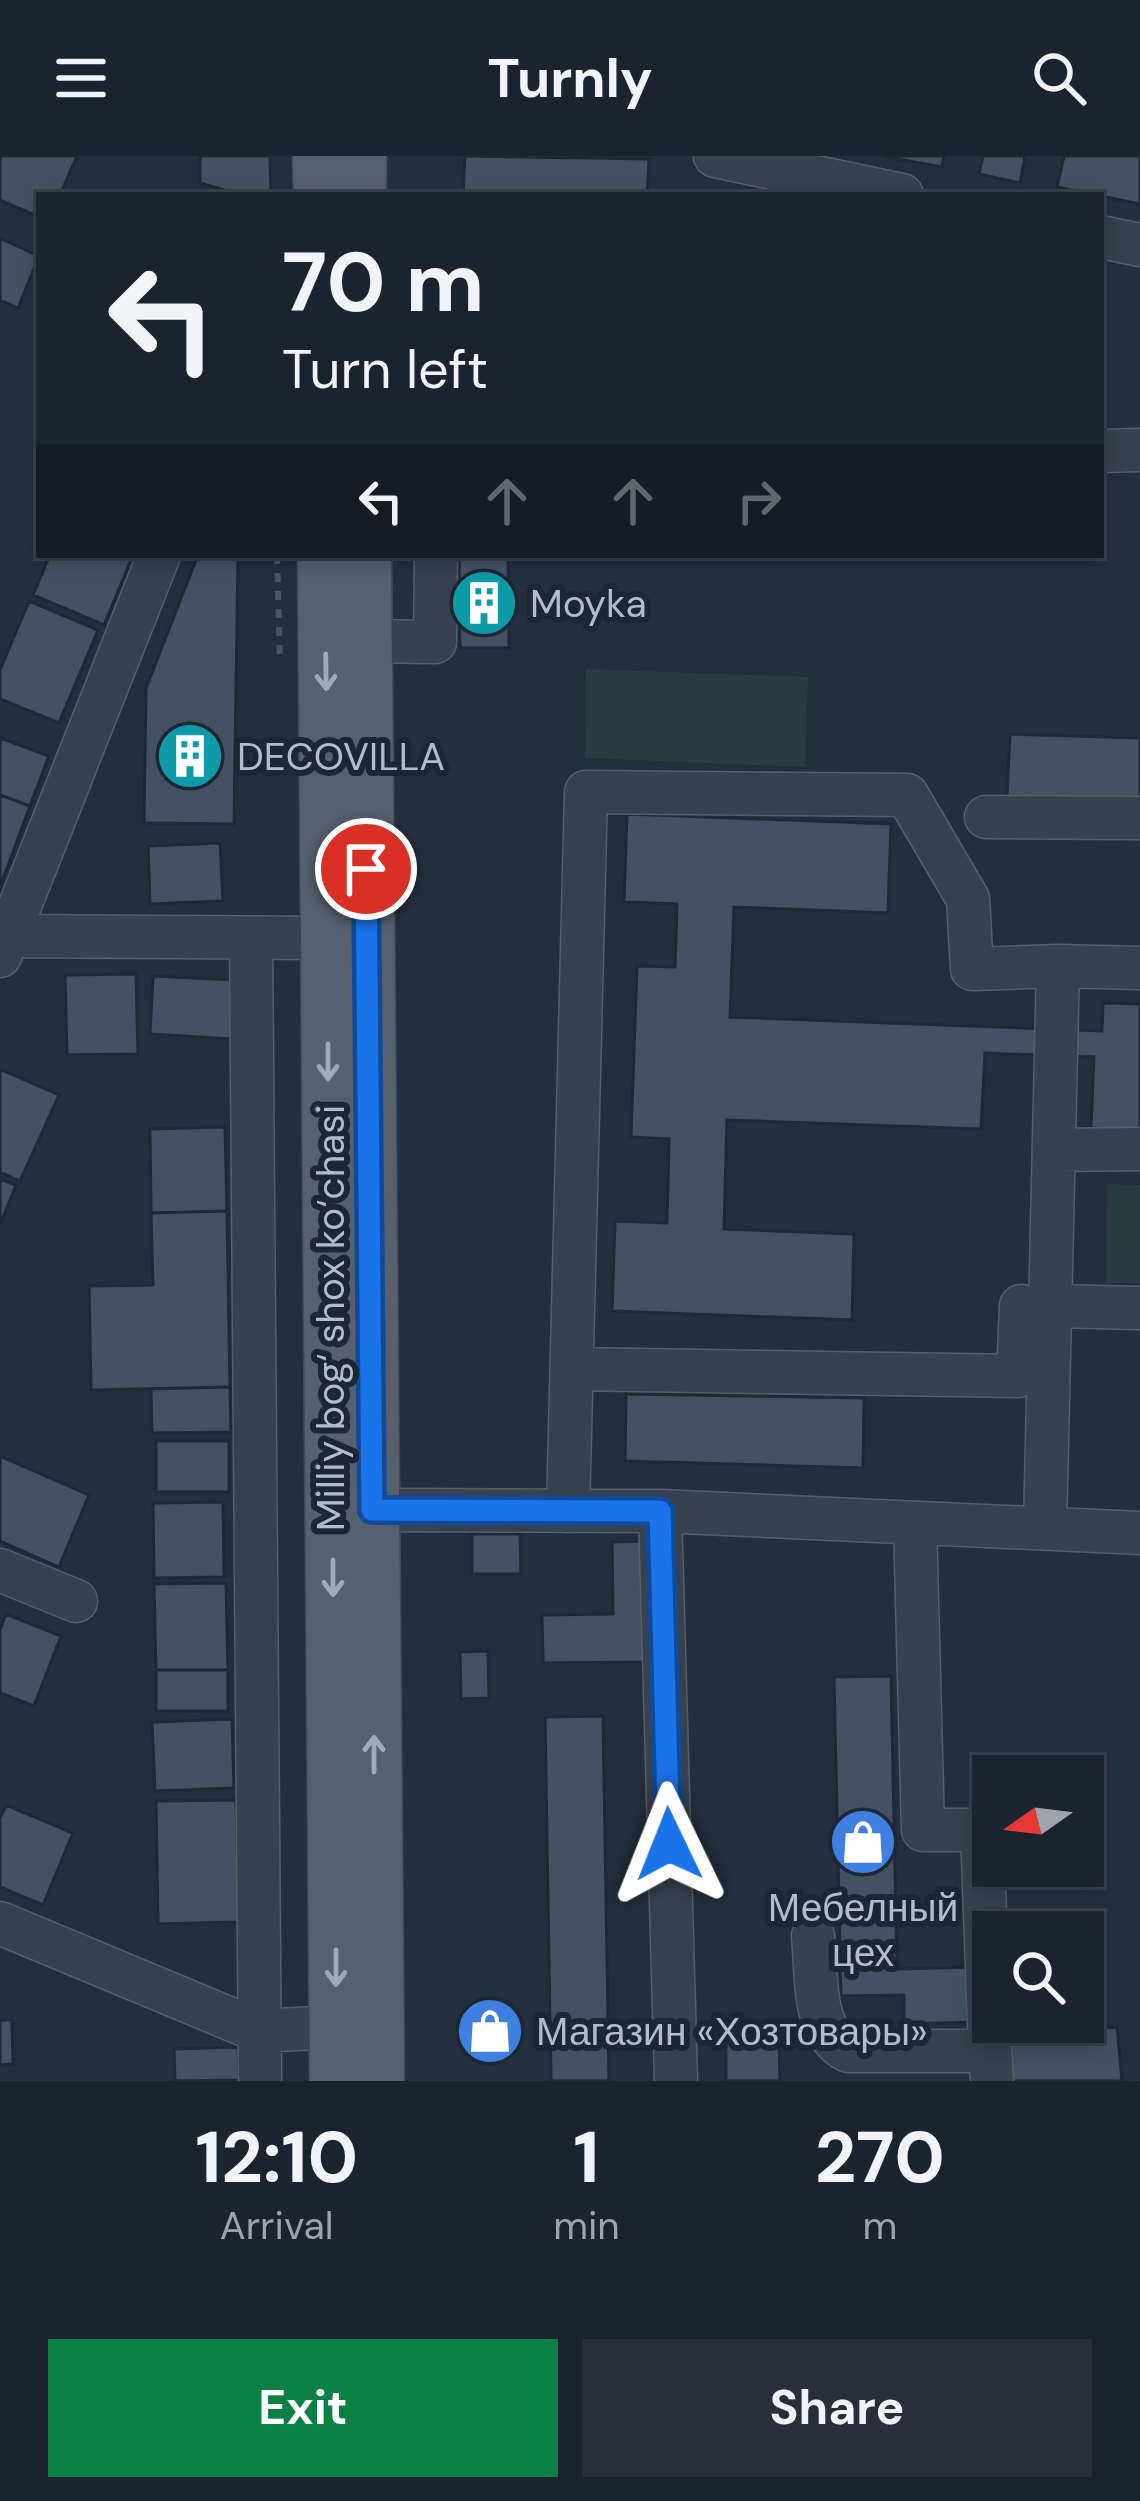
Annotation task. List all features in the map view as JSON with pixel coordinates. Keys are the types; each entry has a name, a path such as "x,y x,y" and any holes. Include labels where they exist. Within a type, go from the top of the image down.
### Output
{"main road":[{"path":"320,156 321,192"},
{"path":"359,156 359,192"},
{"name":"Milliy bog‘ shox ko‘chasi","path":"325,558 372,1510 355,1819 336,2027 337,2081"},
{"name":"Milliy bog‘ shox ko‘chasi","path":"364,558 364,641 347,938 355,1819 377,2081"}],"street":[{"path":"715,156 888,192"},
{"path":"1104,238 1140,245"},
{"path":"1104,451 1140,450"},
{"path":"158,558 2,944 347,938"},
{"path":"364,641 435,642 436,558"},
{"path":"568,1511 586,792 908,794 968,898 972,969 1140,968"},
{"path":"986,817 1140,818"},
{"path":"251,939 260,2081"},
{"path":"572,1369 1018,1376 1036,1306 1054,1150 1058,966"},
{"path":"1054,1150 1140,1149"},
{"path":"1036,1306 1140,1308"},
{"path":"1036,1306 1045,1528"},
{"path":"372,1510 660,1511 1140,1532"},
{"path":"660,1511 676,2081"},
{"path":"813,1936 823,2025 833,2044 848,2051 991,2066 982,1830 923,1830 915,1523"},
{"path":"0,1570 76,1601"},
{"path":"0,1923 259,2031 336,2027"}],"green space":[{"path":"586,669 808,677 805,767 585,758"},
{"path":"1107,1184 1140,1185 1140,1283 1106,1283"}],"building":[{"path":"0,156 77,156 61,192 36,192 36,216 0,200"},
{"path":"200,156 270,156 271,192 231,192 200,183"},
{"path":"465,156 649,159 647,192 463,192"},
{"path":"882,156 944,156 942,167"},
{"path":"983,156 1025,156 1020,183 979,174"},
{"path":"1064,156 1140,156 1140,204 1104,197 1104,192 1057,187"},
{"path":"0,238 36,255 36,263 18,308 0,300"},
{"path":"49,558 132,558 104,625 33,595"},
{"name":"DECOVILLA","path":"197,558 238,558 234,824 144,823 146,688"},
{"name":"Moyka","path":"459,558 508,558 509,648 460,648"},
{"path":"29,601 98,630 59,723 0,699 0,670"},
{"path":"1010,734 1140,738 1140,800 1007,796"},
{"path":"0,738 49,756 30,806 0,795"},
{"path":"0,795 30,806 0,887"},
{"path":"627,814 891,824 888,913 734,907 730,1017 1102,1031 1103,1003 1140,1004 1140,1130 1091,1128 1094,1057 985,1053 981,1129 727,1120 724,1229 854,1234 852,1320 612,1311 615,1221 667,1223 669,1139 631,1137 637,966 675,967 677,904 624,902"},
{"path":"220,843 223,901 150,904 148,846"},
{"path":"136,974 138,1054 67,1055 65,975"},
{"path":"153,976 235,980 232,1039 150,1034"},
{"path":"0,1069 59,1095 20,1181 0,1172"},
{"path":"225,1127 227,1211 151,1213 150,1129"},
{"path":"0,1179 16,1185 0,1225"},
{"path":"227,1211 230,1387 91,1390 89,1286 153,1285 151,1213"},
{"path":"230,1387 231,1432 152,1433 151,1389"},
{"path":"626,1394 864,1398 863,1468 625,1461"},
{"path":"156,1441 229,1441 229,1492 156,1492"},
{"path":"0,1456 89,1495 59,1567 0,1541"},
{"path":"223,1502 224,1577 154,1578 153,1503"},
{"path":"472,1534 520,1534 521,1574 472,1574"},
{"path":"650,1541 652,1662 543,1663 542,1615 613,1614 612,1542"},
{"path":"226,1583 228,1670 156,1670 154,1584"},
{"path":"6,1614 61,1636 34,1706 0,1693 0,1630"},
{"path":"488,1651 489,1698 461,1699 460,1652"},
{"path":"156,1670 228,1670 228,1711 156,1711"},
{"path":"891,1676 897,1969 972,1967 972,2022 904,2024 904,1995 841,1996 834,1677"},
{"path":"603,1716 609,2081 551,2081 545,1717"},
{"path":"232,1719 234,1788 155,1791 152,1722"},
{"path":"236,1800 239,1922 158,1924 156,1801"},
{"path":"6,1805 73,1833 43,1905 0,1887 0,1818"},
{"name":"Магазин «Хозтовары»","path":"507,2005 508,2056 474,2056 473,2006"},
{"path":"0,2020 12,2020 13,2064 0,2065"},
{"path":"1117,2027 1122,2081 1011,2081 1008,2043 1104,2043 1104,2028"},
{"path":"779,2039 780,2081 726,2081 726,2040"},
{"path":"238,2047 239,2080 175,2081 174,2049"}],"place":[{"name":"Moyka","path":"484,603"},
{"name":"DECOVILLA","path":"190,756"},
{"name":"Мебелный цех","path":"863,1842"},
{"name":"Магазин «Хозтовары»","path":"490,2031"}],"route":[{"path":"366,869 372,1510 660,1511 669,1844"}]}
